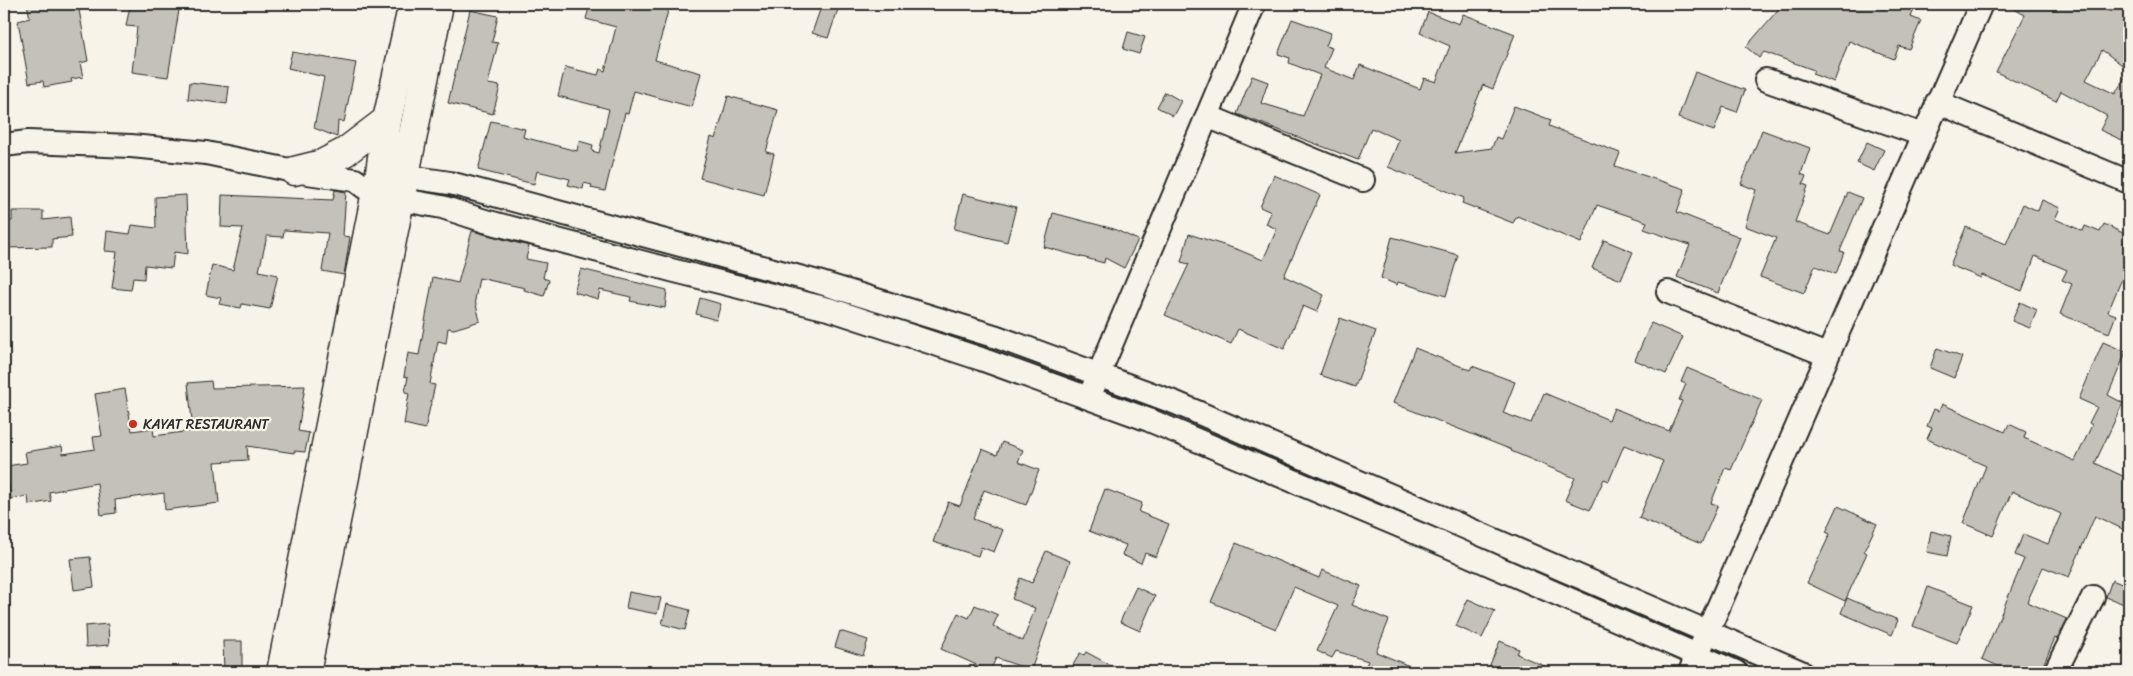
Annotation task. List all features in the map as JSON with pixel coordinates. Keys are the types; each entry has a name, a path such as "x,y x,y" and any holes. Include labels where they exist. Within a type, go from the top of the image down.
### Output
{"main road":[{"path":"306,672 383,185 387,120 413,4"},
{"path":"281,672 383,185 416,119 439,4"},
{"path":"294,171 322,164 345,152 387,120"}],"street":[{"path":"1090,398 1098,374 1254,4"},
{"path":"1694,664 1710,631 1827,355 1980,4"},
{"path":"1766,80 1923,135"},
{"path":"1937,102 2129,182"},
{"path":"1207,116 1363,180"},
{"path":"4,144 28,142 130,146 206,153 294,171 383,185 450,183 818,282 998,336 1176,404 1527,555 1710,631 1801,672"},
{"path":"383,185 485,221 832,310 981,359 1090,398 1149,420 1432,539 1694,664 1736,672"},
{"path":"1668,292 1827,355"},
{"path":"2055,672 2093,597"}],"building":[{"path":"27,4 78,4 88,61 80,63 83,77 71,79 72,82 44,87 43,81 29,83 18,21 30,18"},
{"path":"142,4 180,4 168,77 132,72 137,27 126,26 130,6 141,7"},
{"path":"590,4 668,4 668,11 655,60 701,73 692,107 634,91 628,114 625,113 605,191 591,188 592,185 584,183 583,189 568,185 570,179 537,171 534,184 478,170 491,121 525,129 523,137 577,151 579,141 593,145 592,151 599,153 609,109 558,96 565,67 598,75 600,69 605,71 616,27 586,19"},
{"path":"822,4 840,4 828,38 812,33"},
{"path":"1783,4 1870,4 1884,9 1886,4 1916,4 1911,17 1921,21 1909,49 1899,46 1894,59 1849,41 1834,82 1812,74 1814,70 1764,52 1759,58 1746,47"},
{"path":"2005,4 2094,4 2111,12 2115,4 2129,8 2129,70 2129,125 2122,140 2100,130 2107,116 2061,91 2056,101 1996,72 2025,15","holes":["2102,50 2129,70 2115,94 2086,80"]},
{"path":"470,10 498,16 492,42 498,43 488,84 500,86 493,114 448,103"},
{"path":"1428,12 1459,24 1463,14 1515,34 1493,89 1483,85 1455,153 1492,148 1496,137 1501,139 1514,106 1551,120 1549,126 1620,153 1615,166 1685,189 1677,212 1740,237 1718,293 1677,277 1690,245 1644,229 1647,222 1597,205 1581,243 1517,216 1513,223 1462,203 1464,198 1388,167 1399,140 1371,128 1358,160 1237,114 1252,76 1268,82 1261,103 1303,116 1320,75 1289,63 1290,58 1278,54 1292,19 1331,33 1326,46 1332,48 1324,68 1354,80 1360,65 1420,89 1424,78 1436,82 1450,46 1420,33"},
{"path":"1128,32 1145,37 1139,54 1123,49"},
{"path":"292,52 356,63 344,122 338,121 337,137 314,128 324,77 288,68"},
{"path":"1695,72 1745,90 1737,112 1723,107 1714,131 1678,118"},
{"path":"190,82 229,87 227,104 188,99"},
{"path":"1165,92 1181,101 1173,116 1157,107"},
{"path":"728,96 778,110 766,152 774,154 764,195 700,178 711,137 716,139"},
{"path":"1762,130 1810,148 1801,174 1806,176 1803,184 1808,186 1795,222 1830,235 1848,192 1862,198 1840,251 1844,252 1836,274 1815,266 1804,293 1760,277 1776,238 1745,226 1756,190 1741,184"},
{"path":"1867,142 1884,150 1874,171 1857,163"},
{"path":"1274,175 1320,195 1284,276 1324,295 1317,312 1303,306 1284,349 1238,329 1231,344 1165,315 1189,264 1181,262 1189,234 1263,260 1277,229 1266,224 1271,212 1260,207"},
{"path":"335,190 346,192 343,236 350,237 344,275 322,271 328,233 284,230 283,237 267,236 259,271 278,275 270,309 242,304 241,308 219,304 221,298 206,295 212,265 233,270 243,228 221,227 222,195 333,200"},
{"path":"963,194 1016,207 1007,242 954,229"},
{"path":"186,195 188,254 174,252 172,268 145,265 144,279 133,278 131,290 112,288 117,252 105,251 107,231 130,234 132,225 156,228 155,197"},
{"path":"2042,200 2060,208 2055,219 2083,231 2085,226 2100,232 2104,224 2127,235 2123,243 2129,245 2129,262 2108,312 2116,315 2109,333 2060,314 2072,284 2062,280 2067,270 2035,256 2022,291 1982,275 1981,278 1950,265 1966,227 2006,244 2023,204 2038,211"},
{"path":"12,211 43,211 43,220 70,217 72,237 52,239 52,247 4,248 4,221 12,221"},
{"path":"1053,213 1114,229 1138,240 1124,268 1105,258 1104,263 1044,247"},
{"path":"472,231 529,246 526,259 546,263 543,278 549,280 544,296 524,290 525,288 479,278 475,300 480,321 454,329 448,328 446,343 438,341 430,384 435,385 425,429 404,424 409,393 405,392 408,377 404,376 408,353 419,355 433,277 458,283"},
{"path":"1392,237 1458,255 1446,296 1398,282 1397,285 1381,278"},
{"path":"1604,240 1633,252 1621,280 1592,268"},
{"path":"581,269 667,290 665,308 630,301 631,297 600,290 598,299 574,292"},
{"path":"700,298 721,304 716,320 696,314"},
{"path":"2020,302 2037,310 2030,328 2012,321"},
{"path":"1340,318 1376,331 1355,387 1320,375"},
{"path":"1651,323 1683,337 1666,374 1635,360"},
{"path":"2103,342 2126,352 2108,395 2123,403 2095,463 2129,479 2129,532 2095,516 2069,577 2043,567 2027,602 2067,619 2057,639 2055,638 2040,672 2012,672 1982,659 2024,559 2015,555 2023,534 2048,544 2061,514 2012,491 1993,536 1963,523 1986,466 1927,439 1932,428 1927,426 1934,409 1939,411 1942,404 2005,432 2009,424 2026,432 2024,438 2075,461 2092,425 2089,423 2097,407 2079,399"},
{"path":"1415,348 1470,370 1472,366 1515,382 1503,413 1531,423 1544,393 1609,420 1614,408 1669,431 1682,401 1679,400 1686,384 1681,382 1687,368 1762,400 1731,470 1725,468 1711,503 1718,505 1701,544 1639,518 1663,461 1624,445 1609,481 1604,479 1590,510 1565,500 1575,478 1512,450 1393,403"},
{"path":"1937,348 1962,357 1954,378 1930,368"},
{"path":"211,381 212,388 305,386 298,431 309,433 305,452 294,451 294,453 247,446 248,460 215,462 219,503 165,510 164,493 115,500 116,513 101,515 97,483 49,492 51,501 29,505 28,496 11,499 6,466 27,463 25,452 62,446 63,454 95,449 93,437 102,436 95,394 125,389 132,431 153,428 154,436 191,431 192,421 188,383"},
{"path":"1002,442 1023,450 1018,462 1039,470 1026,505 984,490 973,519 1003,530 994,552 981,547 978,556 933,542 948,502 960,506 982,449 997,455"},
{"path":"1105,489 1142,503 1139,512 1169,524 1156,557 1145,553 1141,563 1122,555 1126,545 1089,531"},
{"path":"1838,506 1877,524 1864,551 1867,553 1845,601 1807,583 1830,534 1826,532"},
{"path":"1931,531 1951,536 1947,556 1927,552"},
{"path":"1236,543 1319,578 1322,570 1361,586 1352,605 1389,620 1376,652 1424,672 1363,672 1368,661 1336,651 1332,658 1317,651 1338,606 1294,587 1276,629 1211,602"},
{"path":"1046,551 1070,561 1031,670 996,658 990,671 941,649 958,613 969,618 975,605 998,615 993,626 1023,641 1035,608 1012,599 1020,578 1032,583"},
{"path":"90,557 94,587 74,590 70,559"},
{"path":"2112,580 2129,587 2129,606 2106,597"},
{"path":"1136,587 1155,596 1140,631 1120,622"},
{"path":"1928,587 1973,605 1957,643 1913,626"},
{"path":"629,592 661,598 657,614 626,608"},
{"path":"1847,598 1898,620 1892,635 1841,613"},
{"path":"1468,599 1495,611 1482,638 1456,626"},
{"path":"667,604 690,610 685,630 662,624"},
{"path":"108,624 109,645 86,647 85,626"},
{"path":"840,631 868,640 863,656 835,647"},
{"path":"223,641 242,641 242,672 224,672"},
{"path":"1500,641 1519,649 1517,654 1558,672 1502,672 1489,667"},
{"path":"1086,652 1123,672 1069,672 1080,653 1084,655"}],"place":[{"name":"KAYAT RESTAURANT","path":"133,424"}]}
